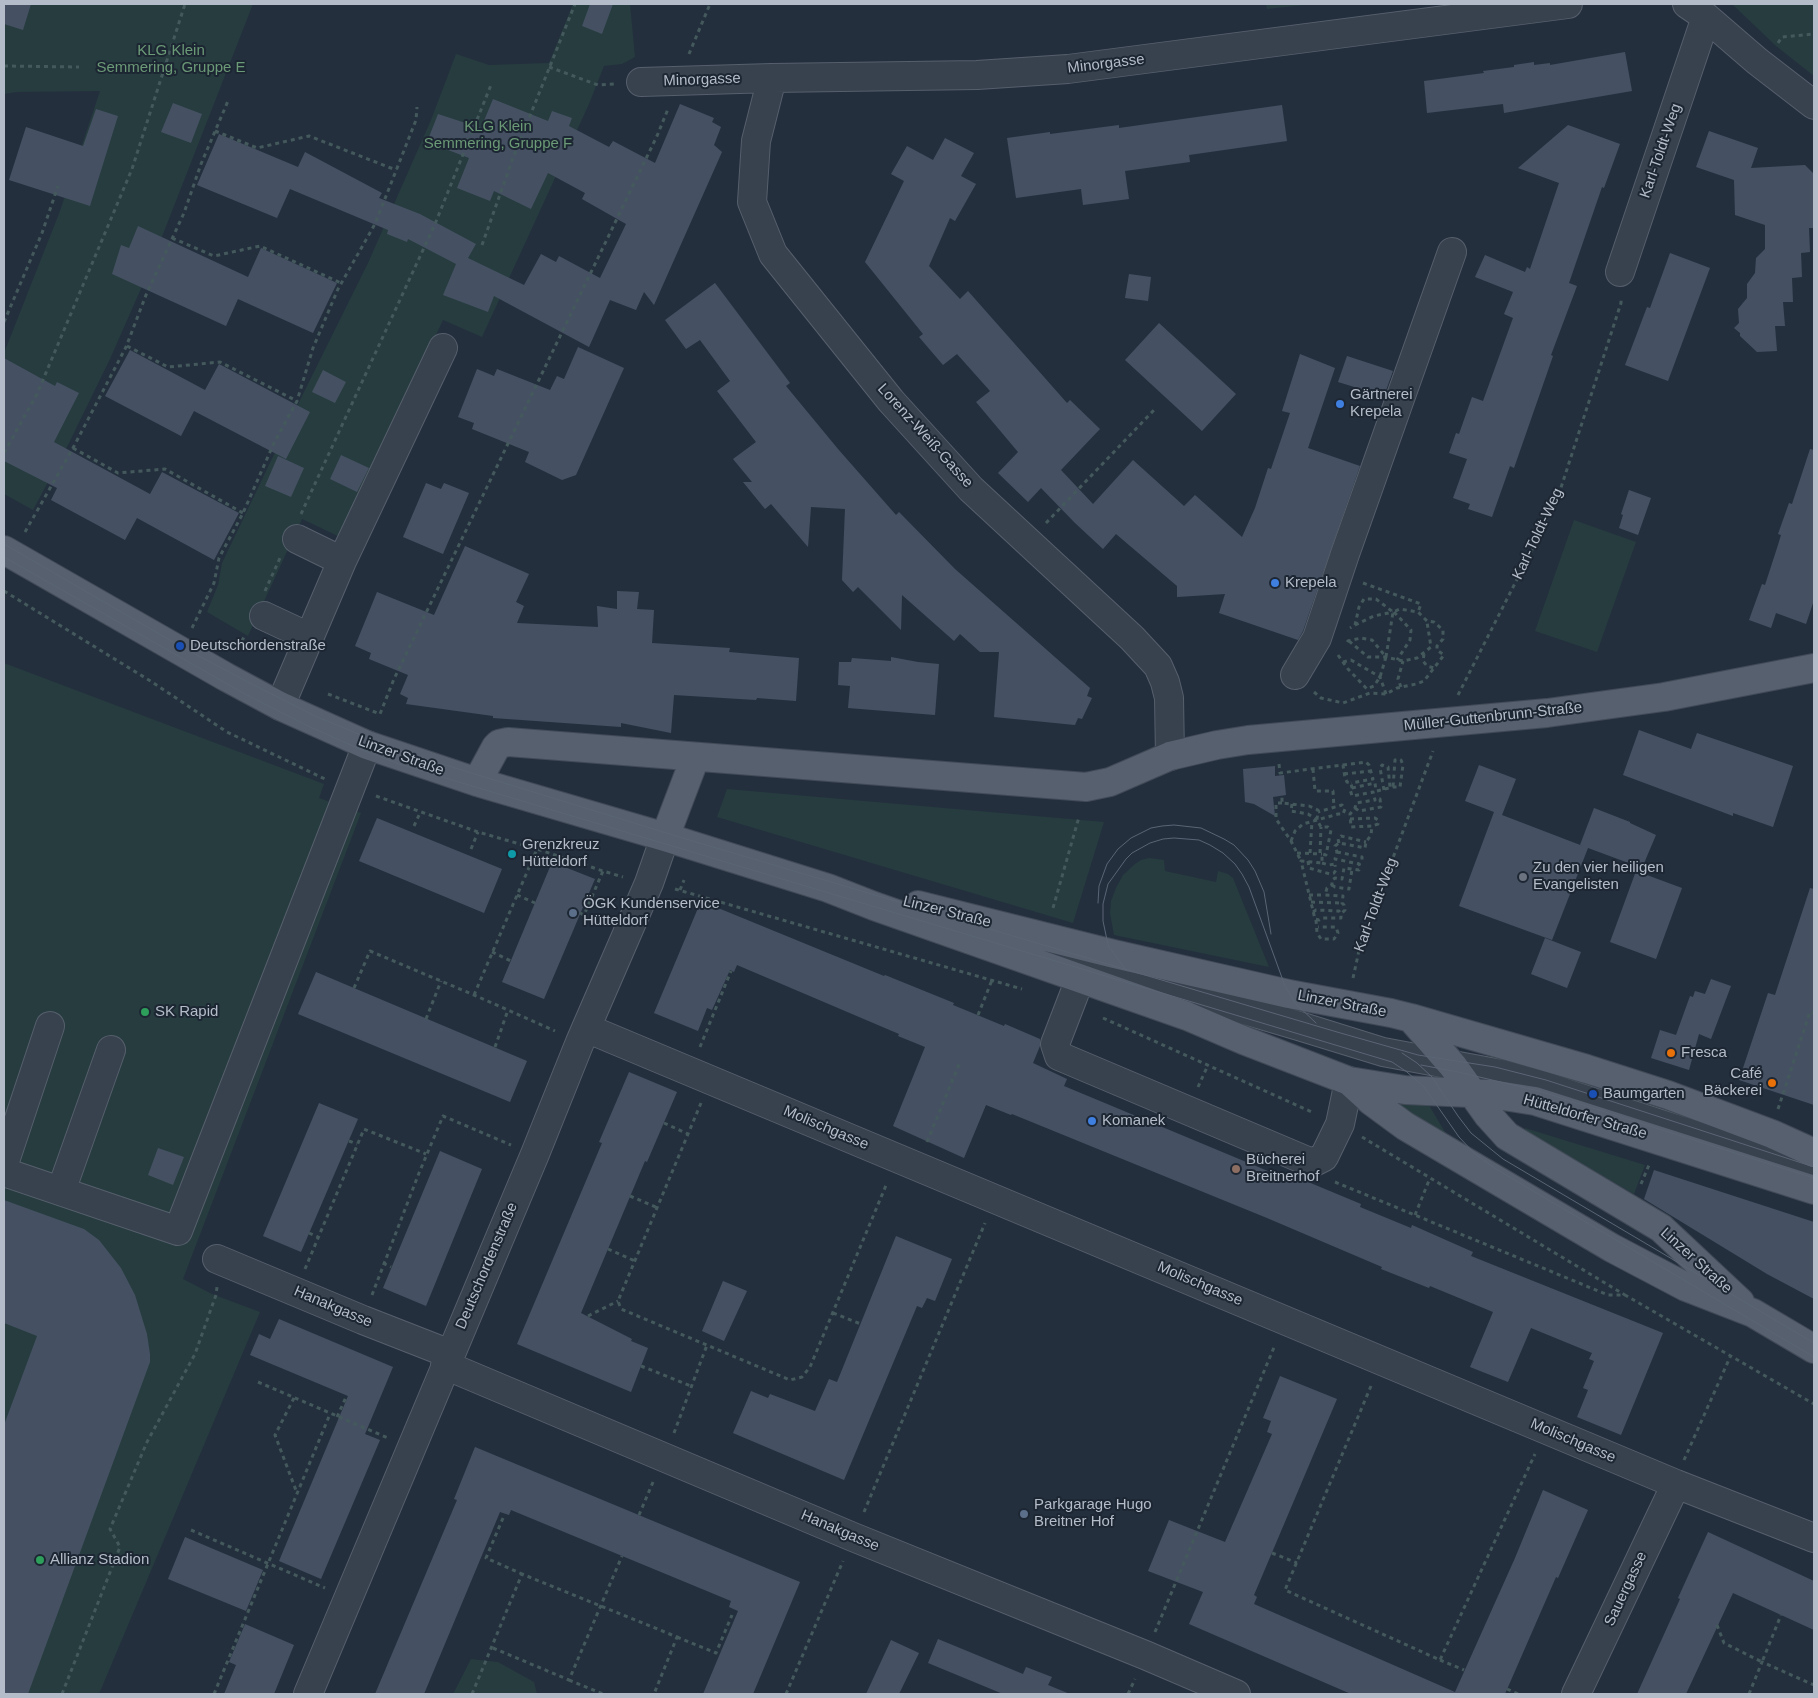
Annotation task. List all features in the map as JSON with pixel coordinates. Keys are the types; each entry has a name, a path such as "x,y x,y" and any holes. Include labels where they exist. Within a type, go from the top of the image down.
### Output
{"main road":[{"name":"Linzer Straße","path":"8,553 180,652 280,706 367,745 477,782 665,837 828,888 1076,991 1187,1016 1349,1081 1371,1101 1405,1126 1612,1248 1686,1287 1753,1312 1814,1349"},
{"name":"Müller-Guttenbrunn-Straße","path":"1170,756 1190,750 1248,740 1548,713 1664,697 1814,668"},
{"path":"477,782 493,751 499,744 503,743 1086,787 1110,782 1170,756"},
{"path":"665,837 695,758"},
{"name":"Linzer Straße","path":"828,888 878,895 1114,954 1289,994 1411,1018 1453,1066 1488,1115 1507,1136 1661,1228 1753,1312"},
{"path":"1411,1018 1594,1071 1668,1095 1772,1134 1814,1153"},
{"name":"Hütteldorfer Straße","path":"1349,1081 1405,1090 1506,1095 1535,1101 1814,1190"}],"street":[{"name":"Minorgasse","path":"641,82 977,75 1068,69 1568,4"},
{"path":"1697,10 1814,105"},
{"name":"Karl-Toldt-Weg","path":"1620,272 1697,10"},
{"name":"Lorenz-Weiß-Gasse","path":"772,78 756,141 752,202 774,254 891,400 971,489 1132,638 1158,666 1165,682 1168,698 1170,756"},
{"path":"1295,675 1329,636 1338,574 1452,252"},
{"path":"280,706 342,561 444,348"},
{"path":"293,537 342,561"},
{"path":"258,615 309,637"},
{"path":"4,1172 178,1231 367,745"},
{"name":"Deutschordenstraße","path":"308,1694 535,1154 583,1035 649,883 665,837"},
{"path":"828,888 1281,1020 1383,1052 1502,1074 1544,1086 1814,1174"},
{"path":"1076,991 1055,1044 1059,1056 1312,1163 1324,1157 1340,1124 1349,1081"},
{"path":"4,1164 50,1026"},
{"name":"Molischgasse","path":"583,1035 700,1075 1546,1430 1814,1538"},
{"path":"61,1191 111,1050"},
{"name":"Hanakgasse","path":"217,1259 364,1320 448,1359 853,1537 1145,1655 1236,1694"},
{"name":"Sauergasse","path":"1576,1694 1676,1484"}],"path":[{"path":"4,453 37,394 132,169 185,4"},
{"path":"482,245 513,158 574,4"},
{"path":"1758,61 1776,46 1782,37 1814,34"},
{"path":"4,66 79,67"},
{"path":"550,67 598,85 641,82"},
{"path":"238,648 258,615 435,224 491,85"},
{"path":"8,553 73,448 127,346 146,295 184,214 228,101"},
{"path":"180,652 214,583 219,558 243,513 274,444 297,400 320,328 341,283 375,224 416,120 417,108"},
{"path":"215,131 257,148 309,136 396,170"},
{"path":"328,694 380,714 394,679 473,514 657,136"},
{"path":"4,322 42,233 58,186"},
{"path":"172,238 214,256 260,246 341,283"},
{"name":"Karl-Toldt-Weg","path":"1352,982 1360,946 1444,722 1556,504 1621,303 1620,272"},
{"path":"127,346 168,367 220,362 297,400"},
{"path":"1027,542 1154,410"},
{"path":"73,448 118,473 165,469 243,513"},
{"path":"1338,574 1421,604 1418,612"},
{"path":"4,591 152,682"},
{"path":"1355,625 1359,607 1364,598 1376,598 1393,612 1411,630 1410,640 1397,660"},
{"path":"1347,629 1374,616 1400,610 1418,612 1427,621 1431,647"},
{"path":"1367,689 1374,686 1380,677 1386,657 1393,612"},
{"path":"1427,621 1434,622 1443,630 1443,639 1437,646 1437,650"},
{"path":"1370,693 1348,670 1331,644 1329,636 1348,641 1368,657 1386,657 1403,661 1417,658 1431,647"},
{"path":"1348,641 1361,638 1372,640 1386,657"},
{"path":"1295,675 1321,698 1343,703 1370,693 1386,694 1424,681 1444,656 1431,647"},
{"path":"1424,654 1423,661 1427,666 1434,668"},
{"path":"1343,662 1351,660 1380,677 1386,694"},
{"path":"1401,688 1398,679 1403,661"},
{"path":"1278,759 1280,774 1366,762 1369,764 1373,779 1351,783"},
{"path":"1343,765 1344,774 1348,782 1351,783 1352,796 1400,787 1403,764 1399,759 1395,760 1394,763 1392,787"},
{"path":"1384,790 1380,768 1382,764 1388,767 1392,787"},
{"path":"1313,769 1315,791 1333,791 1334,808"},
{"path":"1344,774 1371,771"},
{"path":"1352,788 1375,783 1375,800"},
{"path":"1282,796 1282,803"},
{"path":"1350,819 1375,818 1378,820 1378,824 1351,827 1350,819 1351,811 1355,808 1356,803 1380,799 1381,807 1360,811 1355,808"},
{"path":"1318,812 1318,810 1308,806 1276,803 1276,819 1291,841 1301,861 1310,902 1318,927 1317,933 1320,939 1334,939 1338,933 1336,927 1318,927"},
{"path":"1292,804 1291,811 1308,814 1317,820 1321,827 1322,863"},
{"path":"1291,841 1298,827 1312,821 1344,813 1343,806 1318,812"},
{"path":"1317,820 1318,812"},
{"path":"414,826 420,813"},
{"path":"1053,908 1079,817"},
{"path":"1310,853 1312,821"},
{"path":"1339,843 1365,848 1366,842 1371,836 1372,826"},
{"path":"1297,853 1326,855 1331,830 1328,827 1321,827"},
{"path":"471,849 478,832"},
{"path":"1308,861 1308,868 1330,874 1336,870 1336,846 1341,836 1366,842"},
{"path":"474,995 537,849 603,871 680,890 1028,991"},
{"path":"1325,895 1327,888 1332,884 1332,880 1335,878 1342,879 1344,868 1359,870 1360,868 1362,856 1337,852"},
{"path":"1336,859 1360,864"},
{"path":"1301,861 1335,865"},
{"path":"1332,884 1333,887 1349,888 1352,869"},
{"path":"580,914 584,915 603,871"},
{"path":"680,890 684,880"},
{"path":"517,895 535,902"},
{"path":"1309,895 1341,895 1344,898 1342,902 1344,910 1341,918 1316,919"},
{"path":"1310,902 1342,902"},
{"path":"1313,912 1316,910 1339,911 1341,914"},
{"path":"354,988 370,951 508,1010 583,1035"},
{"path":"492,952 511,961"},
{"path":"588,1316 618,1301 658,1208 688,1134 700,1075 731,971"},
{"path":"978,1015 992,980"},
{"path":"426,1019 441,981"},
{"path":"1076,991 1340,1124 1625,1296 1814,1404"},
{"path":"495,1047 508,1010"},
{"path":"1772,1134 1777,1112 1810,1012 1814,1013"},
{"path":"618,1301 621,1309 790,1380 802,1377 810,1367 833,1313 960,1062"},
{"path":"364,1320 383,1264 443,1116 535,1154"},
{"path":"664,1123 688,1134"},
{"path":"296,1292 364,1128 426,1154"},
{"path":"1630,1210 1660,1140"},
{"path":"348,1141 357,1144"},
{"path":"1312,1163 1320,1175 1414,1215 1608,1295 1625,1296"},
{"path":"1414,1215 1430,1178"},
{"path":"630,1196 658,1208"},
{"path":"786,1694 995,1199"},
{"path":"309,1233 318,1237"},
{"path":"608,1250 635,1261"},
{"path":"62,1694 120,1547 110,1529 147,1442 195,1354 216,1296 217,1259"},
{"path":"383,1264 391,1267"},
{"path":"833,1313 861,1324"},
{"path":"1145,1655 1285,1320"},
{"path":"1684,1458 1731,1356"},
{"path":"1382,1360 1285,1590 1464,1670"},
{"path":"641,1366 692,1386"},
{"path":"258,1382 411,1448"},
{"path":"337,1417 346,1395"},
{"path":"294,1398 275,1435 297,1493"},
{"path":"214,1694 330,1414"},
{"path":"1440,1660 1546,1430"},
{"path":"503,1518 486,1558 522,1574 716,1653 732,1615"},
{"path":"191,1530 348,1598"},
{"path":"1272,1554 1296,1563"},
{"path":"569,1680 622,1556"},
{"path":"472,1694 493,1648 522,1574"},
{"path":"1749,1694 1781,1615"},
{"path":"1717,1625 1724,1643 1814,1685"},
{"path":"654,1694 677,1637"},
{"path":"493,1648 603,1694"},
{"path":"1507,1689 1518,1694"}],"green space":[{"name":"KLG Klein Semmering, Gruppe E","path":"4,4 253,4 147,275 110,359 69,443 33,510 4,494 4,353 60,211 100,91 17,92 4,94"},
{"name":"KLG Klein Semmering, Gruppe F","path":"573,4 630,4 635,57 622,64 604,66 589,104 482,337 443,320 342,538 302,519 248,636 207,612 218,585 222,563 368,263 431,120 456,54 489,65 549,63"},
{"path":"1266,4 1314,4 1267,9"},
{"path":"1732,4 1814,4 1814,76 1776,46"},
{"path":"1574,520 1636,542 1597,652 1535,631"},
{"name":"SK Rapid","path":"4,663 324,784 319,798 361,813 183,1279 212,1294 260,1312 99,1694 4,1694"},
{"path":"727,789 1104,822 1073,923 717,817"},
{"path":"1149,858 1164,860 1165,871 1216,882 1218,871 1228,874 1233,878 1269,967 1114,935 1110,913 1111,901 1116,888 1123,875 1135,864"},
{"path":"1381,1094 1424,1097 1448,1137 1420,1125"},
{"path":"1525,1128 1645,1165 1634,1194 1526,1131"},
{"path":"471,1659 498,1662 534,1682 537,1694 453,1694"}],"building":[{"path":"4,4 31,4 23,30 4,24"},
{"path":"590,4 613,4 602,34 582,26"},
{"path":"1625,52 1632,91 1504,113 1503,104 1427,113 1424,81 1484,73 1483,71 1534,62 1534,65 1550,63 1550,65"},
{"path":"493,99 548,121 552,111 572,118 569,126 609,147 613,141 655,163 680,104 714,118 712,122 721,127 714,145 722,152 654,305 644,292 636,310 610,300 589,347 494,296 488,312 443,295 456,264 408,239 407,242 387,234 388,230 290,189 277,218 197,185 219,134 298,167 305,152 382,193 379,198 420,214 476,244 468,258 524,285 541,254 556,262 559,256 600,278 626,224 582,199 585,193 548,173 531,209 494,191 490,201 457,188 469,158 427,142 438,114 481,128"},
{"path":"173,103 202,114 191,143 161,132"},
{"path":"1282,105 1287,141 1189,155 1190,162 1125,171 1129,199 1083,205 1081,189 1016,198 1007,138 1119,125 1119,128"},
{"path":"96,109 118,116 90,206 9,180 26,127 83,146"},
{"path":"1568,125 1620,144 1604,188 1602,187 1569,283 1577,286 1551,355 1553,356 1514,468 1510,466 1492,517 1468,509 1470,504 1453,498 1467,459 1449,453 1456,433 1459,434 1472,397 1483,401 1513,318 1504,314 1513,292 1475,277 1485,255 1525,272 1527,267 1530,269 1559,183 1518,168"},
{"path":"1709,131 1758,148 1751,168 1805,165 1814,174 1814,228 1809,228 1810,252 1801,253 1802,277 1792,278 1793,302 1783,302 1785,326 1775,326 1777,351 1757,352 1734,328 1739,323 1738,309 1747,298 1747,284 1755,273 1756,258 1765,249 1765,225 1735,215 1734,180 1696,167"},
{"path":"945,138 974,153 961,176 976,184 955,221 950,218 929,266 960,299 968,291 1067,403 1070,400 1100,429 1061,470 1093,504 1133,460 1184,506 1195,495 1242,537 1255,508 1268,468 1271,469 1290,413 1282,411 1300,354 1335,368 1308,448 1360,466 1303,631 1298,640 1219,613 1225,594 1177,597 1177,586 1116,534 1103,549 1041,488 1028,502 998,473 1018,452 976,402 990,391 957,354 943,365 919,337 923,334 865,262 904,181 891,174 907,146 933,160"},
{"path":"138,226 248,277 261,248 337,283 313,333 238,299 226,326 112,274 121,245 129,248"},
{"path":"1670,253 1710,268 1668,381 1625,365 1647,307 1650,308"},
{"path":"1129,274 1151,277 1148,301 1125,298"},
{"path":"715,283 790,383 786,386 896,515 899,512 955,569 1090,688 1087,696 1092,698 1082,719 1078,718 1075,725 994,717 999,652 980,652 960,634 954,641 902,595 901,630 858,587 853,592 842,580 845,509 811,507 808,547 771,504 765,509 743,482 752,482 733,459 756,442 717,391 730,381 700,340 686,349 665,320"},
{"path":"1159,323 1236,394 1202,431 1125,360"},
{"path":"578,347 624,368 576,475 562,480 525,462 529,452 472,429 474,423 458,417 477,369 494,376 497,369 550,390 557,376 564,379"},
{"path":"130,350 205,390 219,364 310,412 286,459 194,411 181,436 105,396"},
{"path":"1347,356 1393,371 1384,396 1338,382"},
{"path":"4,358 55,386 57,382 79,393 54,442 150,494 162,472 239,513 214,560 137,518 125,540 51,500 57,488 4,461"},
{"path":"323,370 346,382 335,403 312,392"},
{"path":"1810,449 1814,450 1814,600 1806,624 1776,613 1771,628 1749,620 1762,584 1765,585 1781,535 1778,534 1789,503 1792,504"},
{"path":"341,455 369,468 357,492 330,479"},
{"path":"278,456 304,468 291,497 265,486"},
{"path":"426,483 441,489 444,483 469,493 443,554 403,537"},
{"path":"1629,490 1651,498 1638,535 1619,528 1623,515 1621,514"},
{"path":"465,546 529,574 516,602 524,606 517,623 598,627 597,606 617,609 617,591 639,592 637,609 654,610 652,643 730,648 729,652 799,658 796,701 674,695 671,733 621,723 621,727 493,718 493,716 406,704 408,698 400,694 408,675 369,659 371,653 355,646 377,592 434,615"},
{"path":"891,657 939,664 935,715 848,708 850,686 838,685 839,662 851,662 852,658 891,661"},
{"path":"1639,730 1691,749 1697,733 1793,766 1773,827 1733,813 1733,816 1623,775"},
{"name":"Zu den vier heiligen Evangelisten","path":"1479,765 1516,779 1502,815 1588,848 1552,940 1459,906 1494,812 1465,801"},
{"path":"1275,766 1275,776 1284,775 1286,795 1273,797 1275,816 1254,804 1245,802 1243,769"},
{"path":"1594,808 1630,822 1656,835 1642,868 1580,845"},
{"path":"377,818 502,869 484,913 359,861"},
{"path":"552,862 595,879 544,999 502,982"},
{"path":"1636,871 1682,888 1656,959 1610,942"},
{"path":"1810,888 1814,889 1814,1105 1739,1080 1768,993 1775,995"},
{"path":"701,901 954,1003 953,1005 1004,1026 1005,1024 1040,1039 1040,1046 1033,1063 1067,1079 1064,1086 1287,1179 1289,1174 1361,1204 1360,1207 1411,1228 1412,1225 1473,1252 1471,1256 1663,1333 1621,1435 1577,1417 1588,1390 1583,1388 1594,1361 1589,1359 1592,1353 1531,1328 1508,1382 1470,1367 1493,1312 1430,1286 1429,1288 1381,1269 1382,1267 1267,1218 986,1105 964,1158 893,1126 925,1047 898,1036 899,1034 737,965 734,972 730,970 712,1010 707,1008 698,1031 654,1013"},
{"path":"1545,938 1581,952 1567,988 1531,974"},
{"path":"316,972 527,1061 510,1102 298,1014"},
{"path":"1711,979 1731,986 1711,1039 1699,1034 1689,1070 1651,1058 1660,1030 1676,1035 1690,996 1693,997 1695,991 1705,994"},
{"path":"629,1072 677,1092 647,1162 645,1161 581,1313 632,1339 631,1341 648,1348 631,1392 517,1344 602,1143 599,1142"},
{"path":"319,1103 358,1119 301,1252 263,1236"},
{"path":"158,1148 184,1157 173,1185 148,1175"},
{"path":"440,1151 482,1169 426,1306 383,1288"},
{"path":"1654,1170 1814,1222 1814,1299 1767,1274 1644,1199"},
{"name":"Allianz Stadion","path":"4,1200 84,1229 99,1240 121,1268 135,1295 147,1334 150,1354 150,1362 28,1694 4,1694 4,1425 37,1336 4,1323"},
{"path":"896,1236 952,1259 935,1301 927,1298 922,1308 917,1306 844,1480 733,1433 751,1391 768,1398 770,1394 815,1411 829,1379 837,1382"},
{"path":"723,1281 747,1291 724,1341 702,1331"},
{"path":"279,1319 393,1367 365,1434 380,1440 321,1579 279,1561 348,1396 250,1355 259,1334 270,1339"},
{"path":"1280,1376 1337,1399 1254,1595 1257,1597 1254,1604 1455,1692 1543,1490 1588,1510 1558,1578 1556,1577 1505,1694 1351,1694 1189,1624 1203,1592 1148,1571 1169,1520 1225,1542 1272,1434 1267,1432 1271,1421 1263,1418"},
{"path":"475,1447 800,1582 753,1694 703,1694 738,1611 729,1607 731,1601 511,1510 509,1515 500,1512 424,1694 375,1694 457,1500 454,1499"},
{"path":"1708,1532 1814,1581 1814,1630 1733,1593 1686,1694 1637,1694 1680,1599 1678,1598"},
{"path":"185,1537 263,1570 246,1611 168,1579"},
{"path":"245,1624 294,1645 274,1694 224,1694 236,1665 229,1662"},
{"path":"938,1639 1023,1674 1026,1667 1052,1677 1048,1685 1070,1694 1003,1694 928,1663"},
{"path":"891,1640 919,1653 899,1694 866,1694"}],"tram line":[{"path":"4,544 180,646 248,682 315,716 400,751 686,839 1337,1032 1418,1055 1495,1067 1546,1080 1814,1167"},
{"path":"4,557 245,694 308,726 399,764 1392,1062 1424,1087 1459,1137 1475,1154 1496,1169 1814,1357"},
{"path":"1098,903 1099,886 1107,864 1118,849 1131,838 1151,828 1162,826 1174,825 1201,828 1234,845 1248,860 1264,892 1271,934"},
{"path":"1126,970 1109,947 1103,921 1103,904 1108,884 1132,853 1150,843 1174,838 1199,840 1223,853 1235,864 1242,874 1249,887 1285,986 1295,1003 1316,1023"},
{"path":"1402,1053 1417,1063 1432,1077 1471,1133 1503,1159 1814,1343"},
{"path":"1421,1065 1539,1091 1814,1178"}],"place":[{"name":"Gärtnerei Krepela","path":"1340,404"},
{"name":"Krepela","path":"1275,583"},
{"name":"Deutschordenstraße","path":"180,646"},
{"name":"Grenzkreuz Hütteldorf","path":"512,854"},
{"name":"Zu den vier heiligen Evangelisten","path":"1523,877"},
{"name":"ÖGK Kundenservice Hütteldorf","path":"573,913"},
{"name":"SK Rapid","path":"145,1012"},
{"name":"Fresca","path":"1671,1053"},
{"name":"Café Bäckerei","path":"1772,1083"},
{"name":"Baumgarten","path":"1593,1094"},
{"name":"Komanek","path":"1092,1121"},
{"name":"Bücherei Breitnerhof","path":"1236,1169"},
{"name":"Parkgarage Hugo Breitner Hof","path":"1024,1514"},
{"name":"Allianz Stadion","path":"40,1560"}]}
